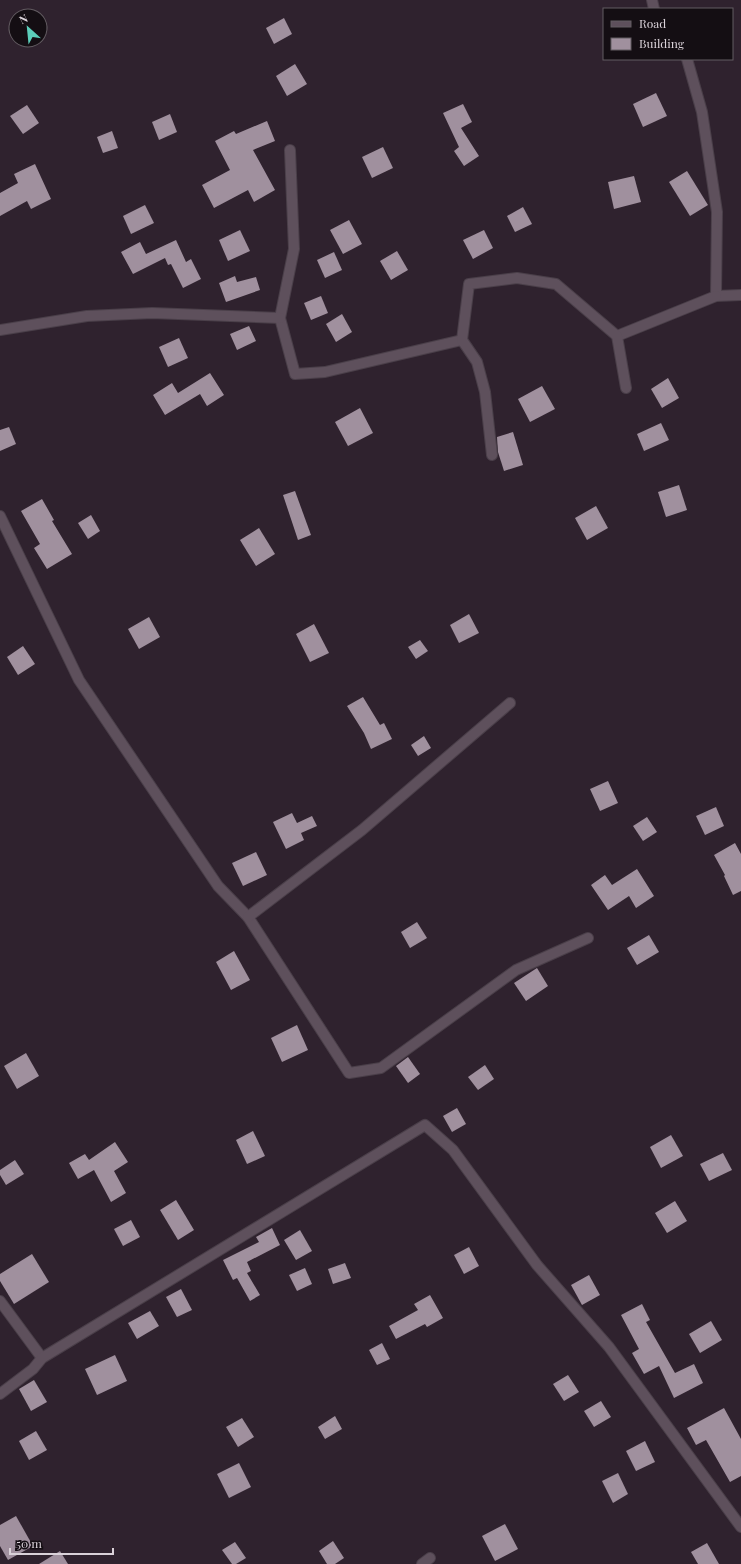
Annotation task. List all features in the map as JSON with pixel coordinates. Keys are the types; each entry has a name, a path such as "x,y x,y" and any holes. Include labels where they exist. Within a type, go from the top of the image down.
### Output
{"street":[{"path":"687,60 702,112 717,212 716,296"},
{"path":"290,150 294,249 280,318 295,374 324,372 462,340"},
{"path":"492,455 485,392 477,362 462,340 469,284 517,278 556,284 617,336 626,388"},
{"path":"617,336 716,296 741,295"},
{"path":"0,330 87,316 152,313 280,318"},
{"path":"0,516 79,680 218,886 248,917 350,1073 381,1068 516,970 588,938"},
{"path":"248,917 362,830 510,704"},
{"path":"0,1394 33,1370 42,1358 425,1125 453,1150 536,1265 610,1347 741,1527"},
{"path":"0,1301 42,1358"}],"building":[{"path":"284,18 292,34 274,44 266,28"},
{"path":"295,64 307,84 287,96 276,76"},
{"path":"656,93 667,116 643,127 633,104"},
{"path":"463,104 472,122 461,128 479,156 464,166 454,151 459,147 443,113"},
{"path":"27,105 39,123 23,134 10,116"},
{"path":"170,114 177,132 159,140 152,122"},
{"path":"267,121 275,141 253,150 275,190 254,202 248,190 214,208 202,185 230,170 215,141 234,131 236,134"},
{"path":"112,131 118,148 103,153 97,137"},
{"path":"383,147 393,168 372,178 362,157"},
{"path":"35,164 51,199 31,209 27,201 0,216 0,193 18,183 14,174"},
{"path":"687,171 708,205 690,216 669,182"},
{"path":"634,176 641,202 614,209 608,182"},
{"path":"145,205 154,223 131,234 123,216"},
{"path":"523,207 532,224 515,232 507,216"},
{"path":"349,220 362,244 343,254 330,230"},
{"path":"240,230 250,251 228,261 219,240"},
{"path":"484,230 493,248 473,259 463,240"},
{"path":"176,240 186,262 191,259 201,279 183,288 171,264 168,265 165,258 133,274 121,252 140,242 146,254"},
{"path":"397,251 408,270 391,280 380,261"},
{"path":"334,252 342,270 325,278 317,260"},
{"path":"235,276 237,282 256,277 260,290 226,302 219,283"},
{"path":"321,296 328,313 311,320 304,303"},
{"path":"342,314 352,332 336,342 326,324"},
{"path":"249,326 256,341 237,350 230,334"},
{"path":"179,338 188,358 168,367 159,347"},
{"path":"210,373 224,395 207,406 200,394 165,415 153,395 172,383 178,393"},
{"path":"668,378 679,398 662,408 651,389"},
{"path":"542,386 555,409 530,422 518,399"},
{"path":"360,408 373,433 348,446 335,422"},
{"path":"661,423 669,440 644,451 637,434"},
{"path":"9,427 16,444 0,451 0,430"},
{"path":"513,432 523,465 504,471 498,452 497,437"},
{"path":"679,485 687,510 666,517 658,492"},
{"path":"295,491 311,535 298,540 283,495"},
{"path":"42,499 54,520 52,521 72,554 47,569 34,548 40,544 21,511"},
{"path":"596,506 608,528 587,540 575,518"},
{"path":"91,515 100,531 88,539 78,523"},
{"path":"259,528 275,554 256,566 240,540"},
{"path":"469,614 479,633 459,643 450,625"},
{"path":"149,617 160,637 139,649 128,629"},
{"path":"314,624 329,653 310,662 296,634"},
{"path":"420,640 428,651 416,659 408,647"},
{"path":"23,646 35,664 18,675 7,657"},
{"path":"363,697 380,725 384,723 392,739 371,749 364,733 347,706"},
{"path":"424,736 431,748 418,756 411,745"},
{"path":"608,781 618,803 600,811 590,789"},
{"path":"716,807 724,826 705,835 696,816"},
{"path":"292,813 297,823 312,816 317,826 301,833 304,840 286,849 273,822"},
{"path":"647,817 657,832 643,841 633,826"},
{"path":"735,843 741,854 741,891 733,895 724,876 725,875 714,855"},
{"path":"256,852 267,875 243,886 232,863"},
{"path":"637,869 654,896 636,908 629,896 608,910 591,885 605,875 612,885"},
{"path":"417,922 427,938 410,948 401,932"},
{"path":"649,935 659,952 637,965 627,948"},
{"path":"234,951 250,980 231,990 216,962"},
{"path":"537,968 548,986 526,1001 514,983"},
{"path":"297,1025 308,1050 282,1062 271,1038"},
{"path":"26,1053 39,1076 17,1089 4,1066"},
{"path":"408,1057 420,1074 408,1083 396,1066"},
{"path":"485,1065 494,1079 478,1090 468,1077"},
{"path":"457,1108 466,1124 452,1132 443,1116"},
{"path":"253,1131 265,1156 247,1164 236,1140"},
{"path":"671,1135 683,1156 661,1168 650,1147"},
{"path":"115,1142 128,1162 114,1171 126,1193 111,1202 94,1170 78,1179 69,1163 85,1154 89,1160"},
{"path":"723,1153 732,1170 709,1181 700,1164"},
{"path":"15,1160 24,1174 6,1185 0,1175 0,1170"},
{"path":"176,1200 194,1230 178,1240 160,1210"},
{"path":"675,1201 687,1221 667,1233 655,1213"},
{"path":"131,1220 140,1237 123,1246 114,1229"},
{"path":"272,1228 280,1245 247,1262 251,1271 247,1273 260,1295 250,1301 237,1278 233,1280 223,1260 259,1242 256,1237"},
{"path":"300,1230 312,1251 296,1260 284,1240"},
{"path":"469,1247 479,1266 464,1274 454,1255"},
{"path":"32,1254 49,1282 14,1304 0,1281 0,1274"},
{"path":"345,1263 351,1278 333,1284 328,1269"},
{"path":"305,1268 312,1284 297,1291 289,1275"},
{"path":"589,1275 600,1295 582,1305 571,1285"},
{"path":"181,1289 192,1310 177,1317 166,1297"},
{"path":"430,1295 443,1318 427,1327 425,1324 396,1339 389,1326 418,1310 414,1304"},
{"path":"642,1304 650,1320 646,1322 675,1373 694,1364 703,1383 674,1398 659,1366 644,1374 632,1353 639,1349 621,1315"},
{"path":"150,1311 159,1326 137,1339 128,1323"},
{"path":"711,1321 722,1340 700,1353 689,1334"},
{"path":"382,1343 390,1359 377,1365 369,1350"},
{"path":"115,1355 127,1381 97,1395 85,1369"},
{"path":"568,1375 579,1392 564,1401 553,1384"},
{"path":"34,1380 47,1402 31,1411 19,1389"},
{"path":"601,1401 611,1417 594,1427 584,1411"},
{"path":"724,1408 741,1439 741,1476 730,1482 706,1440 696,1445 687,1428"},
{"path":"335,1416 342,1429 325,1439 318,1427"},
{"path":"242,1418 254,1437 238,1447 226,1427"},
{"path":"36,1431 47,1450 29,1460 19,1441"},
{"path":"645,1441 655,1462 636,1471 626,1451"},
{"path":"239,1463 251,1487 229,1498 217,1474"},
{"path":"618,1473 628,1494 613,1503 602,1481"},
{"path":"16,1516 33,1546 8,1560 0,1546 0,1525"},
{"path":"505,1524 518,1549 495,1561 482,1536"},
{"path":"333,1541 344,1558 335,1564 327,1564 319,1551"},
{"path":"235,1542 246,1558 236,1564 232,1564 222,1550"},
{"path":"707,1543 719,1564 698,1564 691,1552"},
{"path":"60,1551 68,1564 39,1564"}]}
